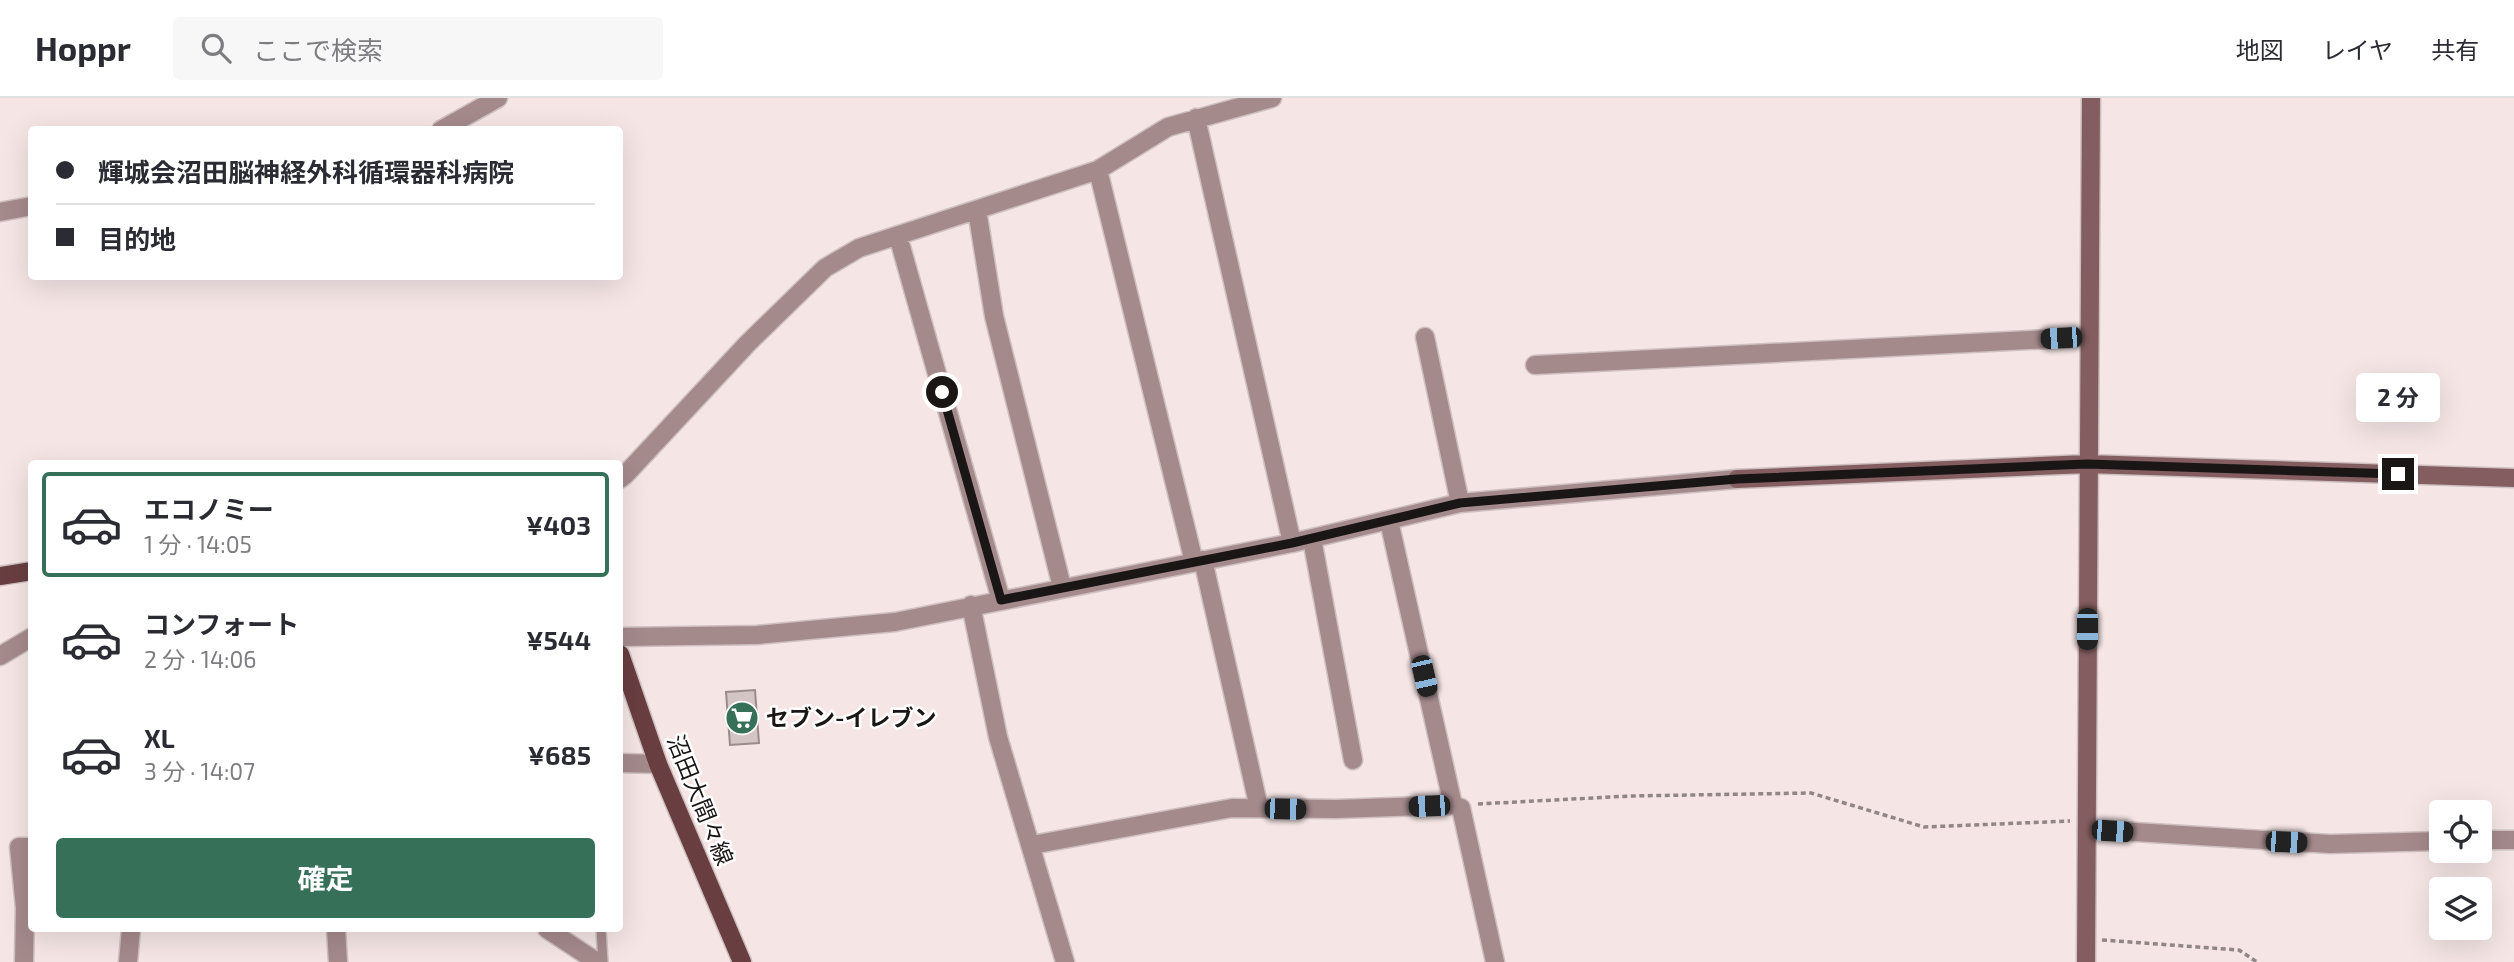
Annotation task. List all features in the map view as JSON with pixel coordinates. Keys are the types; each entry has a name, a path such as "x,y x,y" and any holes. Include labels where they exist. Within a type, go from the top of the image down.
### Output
{"main road":[{"path":"0,576 28,572"},
{"name":"沼田大間々線","path":"623,662 658,764 742,962"}],"street":[{"path":"446,126 478,103 498,98"},
{"path":"623,477 748,343 825,268 859,248 1098,170 1168,127 1272,98"},
{"path":"2086,962 2091,98"},
{"path":"1196,118 1292,543"},
{"path":"1098,170 1259,808"},
{"path":"0,212 28,207"},
{"path":"977,210 994,316 1062,587"},
{"path":"898,236 1001,600"},
{"path":"1425,337 1460,503"},
{"path":"1535,365 2089,337"},
{"path":"623,637 771,634 895,622 1312,539 1460,503 1737,479 2087,464 2514,478"},
{"path":"1389,522 1453,805"},
{"path":"1312,539 1353,760"},
{"path":"971,605 998,737 1065,962"},
{"path":"0,656 28,639"},
{"path":"623,763 658,764"},
{"path":"1032,845 1232,808 1336,809 1453,805 1461,808 1495,962"},
{"path":"2087,825 2316,844 2429,841"},
{"path":"2492,841 2514,840"},
{"path":"24,962 25,908 19,847 28,847"},
{"path":"128,962 131,932"},
{"path":"336,932 338,962"},
{"path":"552,932 597,962"}],"lane":[{"path":"601,932 604,962"}],"path":[{"path":"1453,805 1630,796 1811,793 1924,827 2087,825"},
{"path":"2086,939 2239,950 2258,962"}],"building":[{"name":"セブン-イレブン","path":"755,690 759,743 730,745 726,692"}],"place":[{"name":"セブン-イレブン","path":"742,718"}],"route":[{"path":"942,392 1001,600 1292,543 1460,503 1737,479 2087,464 2398,474"}]}
